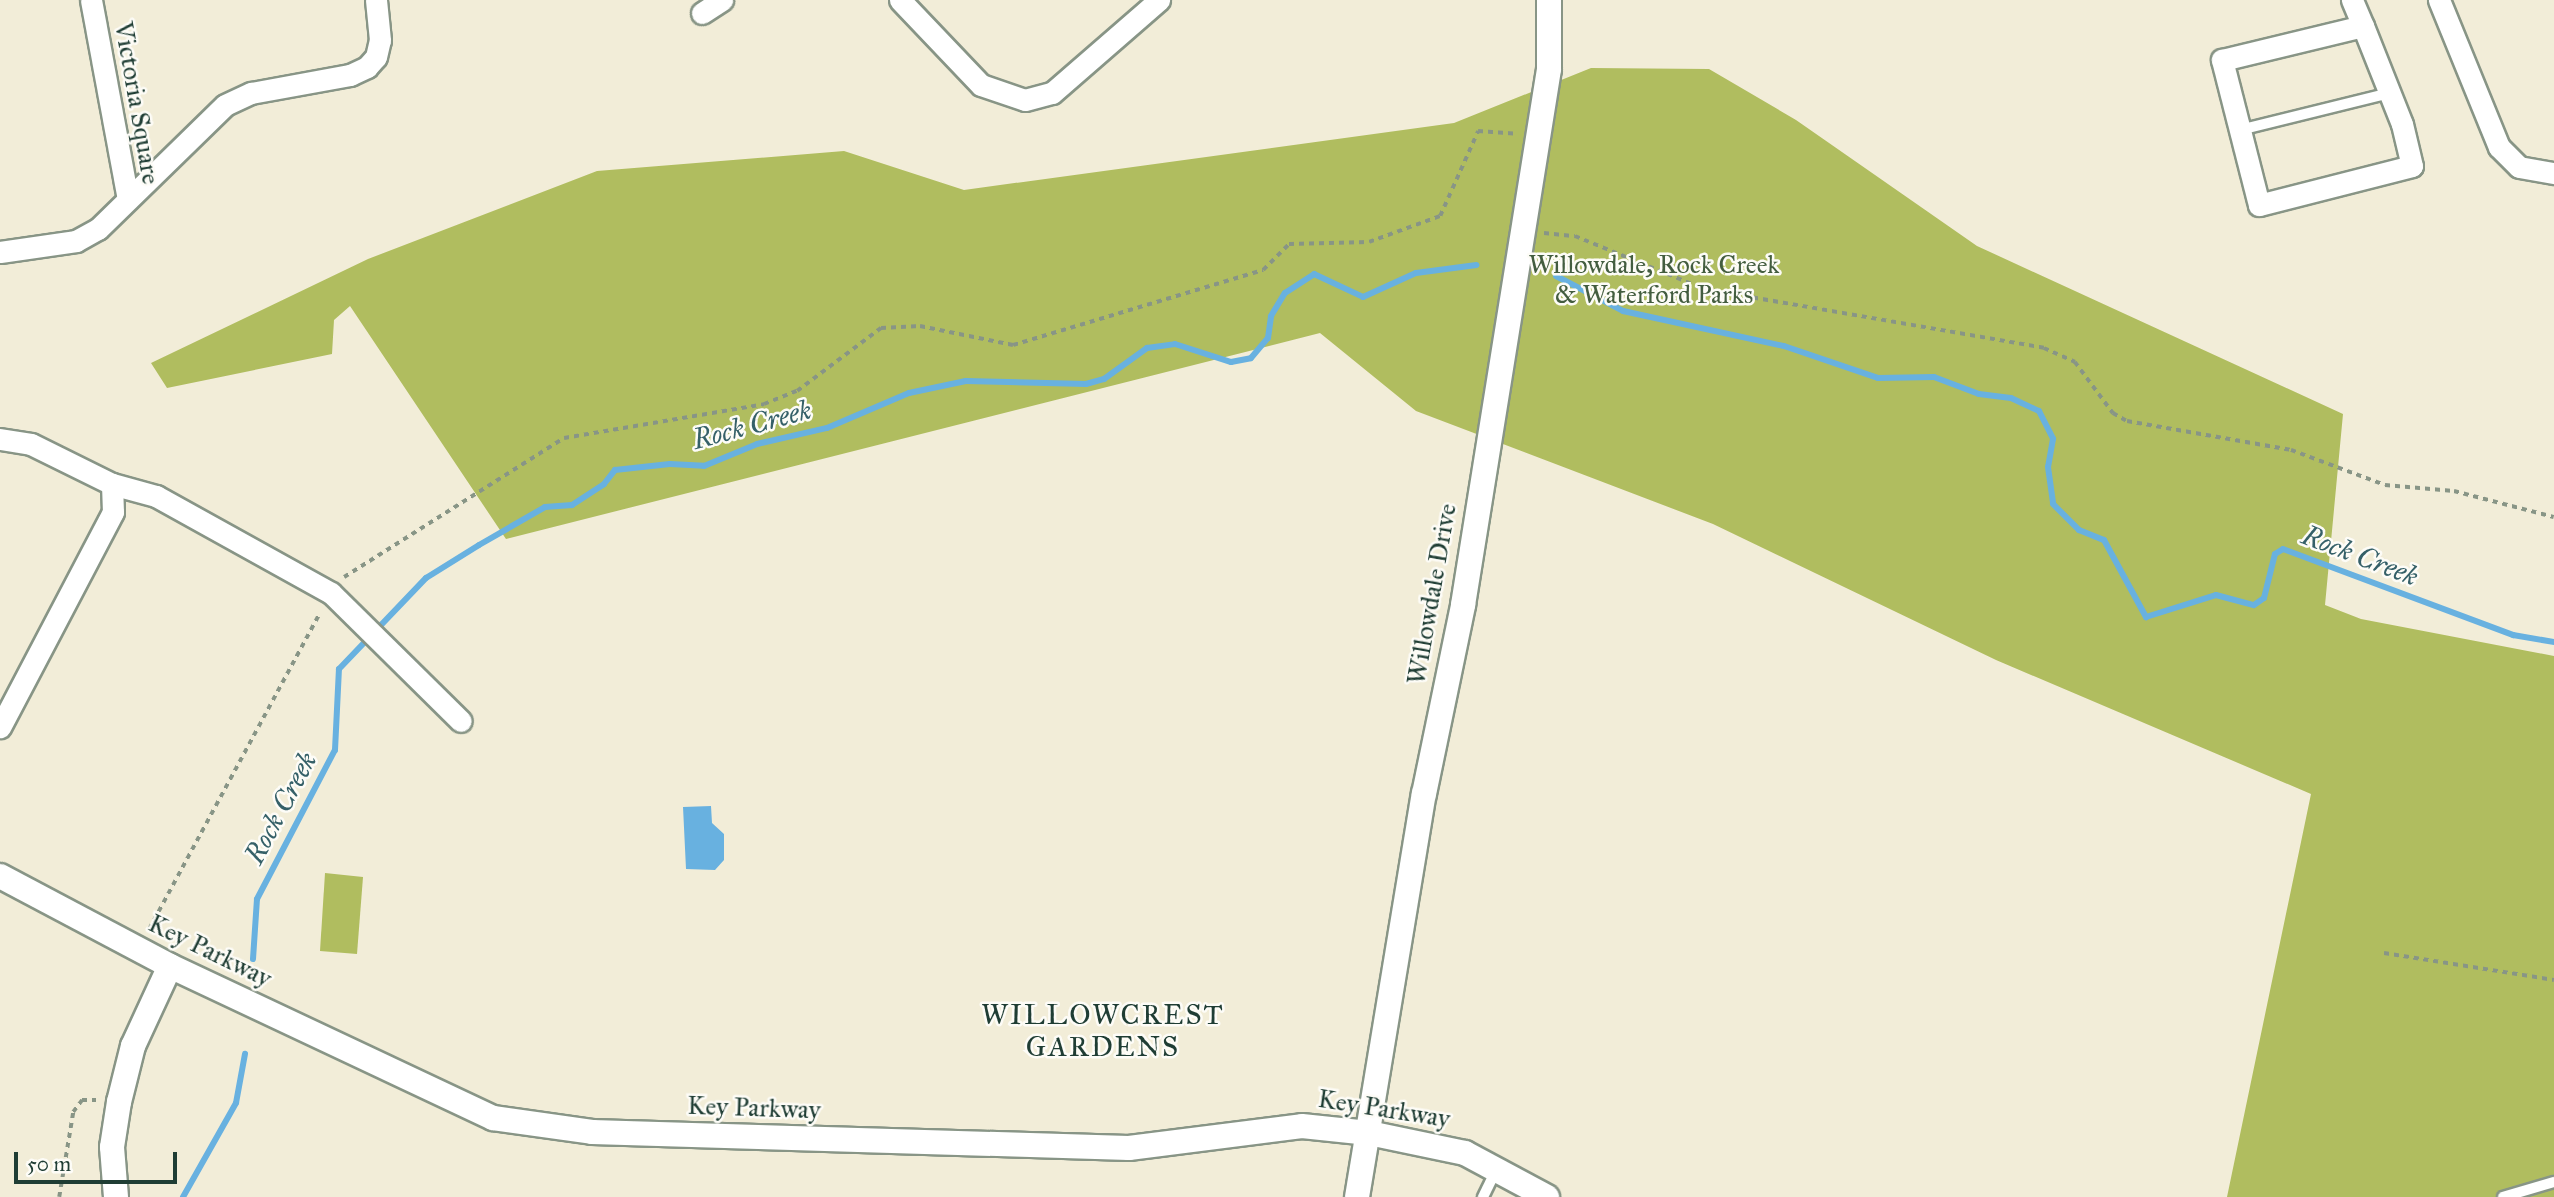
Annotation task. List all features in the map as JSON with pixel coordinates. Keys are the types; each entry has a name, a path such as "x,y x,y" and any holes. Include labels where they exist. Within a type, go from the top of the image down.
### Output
{"street":[{"name":"Victoria Square","path":"0,252 76,241 98,229 128,199 91,0"},
{"path":"128,199 225,105 251,93 350,75 366,67 376,57 380,40 376,0"},
{"path":"702,13 722,0"},
{"path":"900,0 981,85 1025,100 1052,93 1159,0"},
{"name":"Willowdale Drive","path":"1357,1197 1424,794 1463,604 1549,69 1549,0"},
{"path":"2352,0 2363,26 2390,93 2412,166 2259,205 2222,60 2363,26"},
{"path":"2439,0 2499,147 2519,167 2554,173"},
{"path":"0,439 31,444 111,484 156,496 300,574 331,593 461,721"},
{"path":"0,727 113,512 111,484"},
{"name":"Key Parkway","path":"0,876 170,966 493,1118 592,1132 1129,1149 1302,1126 1369,1133 1465,1153 1547,1197"},
{"path":"116,1197 112,1147 119,1102 133,1046 170,966"}],"lane":[{"path":"2240,130 2390,93"},
{"path":"1483,1197 1497,1168"},
{"path":"2504,1197 2554,1182"}],"path":[{"path":"338,584 349,570 564,438 764,404 797,391 881,328 920,326 1013,345 1263,271 1289,244 1370,242 1440,216 1478,131 1538,135"},
{"path":"1522,231 1574,236 1704,289 2044,348 2075,362 2113,413 2127,421 2291,450 2385,485 2454,491 2554,517"},
{"path":"138,949 326,602"},
{"path":"2384,953 2554,980"},
{"path":"59,1197 74,1112 82,1100 119,1102"}],"green space":[{"name":"Willowdale, Rock Creek & Waterford Parks","path":"1591,68 1709,69 1796,120 1977,246 2343,414 2325,605 2361,619 2554,656 2554,1197 2227,1197 2311,794 1996,660 1713,524 1416,411 1320,333 506,539 350,306 334,320 332,354 167,388 151,363 368,259 597,171 844,151 964,190 1454,123"},
{"path":"325,873 363,877 357,954 320,951"}],"water":[{"path":"711,806 712,823 724,834 724,860 715,870 686,869 683,807"}],"waterway":[{"name":"Rock Creek","path":"253,959 257,899 335,750 339,669 426,578 545,507 572,505 604,484 615,470 670,464 704,466 757,444 827,428 909,393 966,381 1086,384 1104,379 1147,348 1175,344 1231,362 1251,358 1268,338 1271,316 1285,293 1314,274 1363,297 1416,273 1476,265"},
{"name":"Rock Creek","path":"1556,276 1623,311 1784,346 1878,378 1934,377 1979,394 2011,398 2039,411 2053,439 2048,467 2053,504 2079,530 2104,540 2146,617 2216,595 2254,605 2264,598 2275,554 2283,549 2513,635 2554,642"},
{"name":"Rock Creek","path":"183,1197 236,1103 245,1054"}],"district":[{"name":"WILLOWCREST GARDENS","path":"1103,1031"}]}
